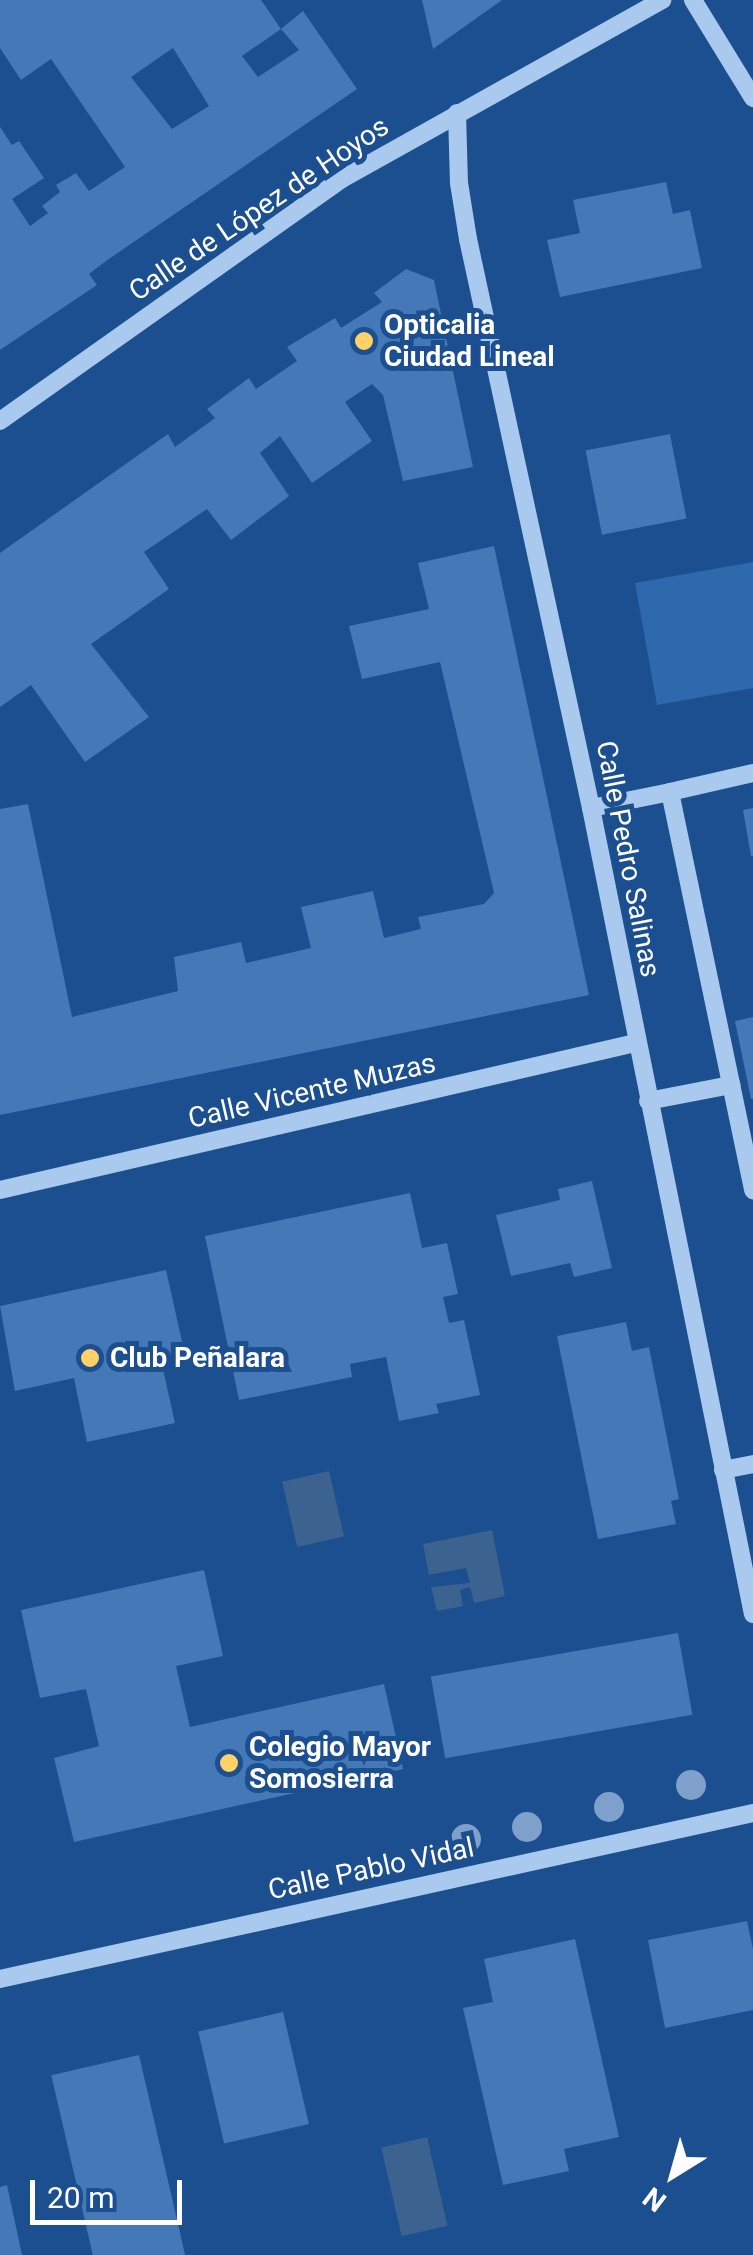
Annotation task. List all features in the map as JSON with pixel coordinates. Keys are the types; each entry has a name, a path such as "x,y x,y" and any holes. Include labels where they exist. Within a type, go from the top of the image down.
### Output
{"street":[{"name":"Calle de López de Hoyos","path":"0,421 330,188 662,0"},
{"path":"693,0 753,98"},
{"name":"Calle Pedro Salinas","path":"457,114 459,183 468,239 591,808 753,1614"},
{"path":"591,808 753,773"},
{"path":"670,792 753,1190"},
{"name":"Calle Vicente Muzas","path":"0,1190 636,1043"},
{"path":"648,1101 731,1085"},
{"path":"723,1470 753,1464"},
{"name":"Calle Pablo Vidal","path":"0,1978 753,1813"}],"shaded area":[{"path":"753,562 753,688 657,705 635,583"},
{"path":"329,1471 344,1536 297,1547 282,1482"},
{"path":"492,1530 505,1596 474,1603 470,1587 460,1590 463,1606 437,1611 431,1587 470,1583 466,1568 429,1575 423,1544"},
{"path":"427,2137 447,2226 402,2236 381,2148"}],"building":[{"path":"0,0 261,0 281,29 303,11 357,89 106,261 89,274 97,285 0,350 0,127 12,145 19,141 44,178 12,199 30,226 48,213 42,206 60,192 56,185 76,173 89,191 125,167 51,59 21,80 0,48","holes":["281,29 299,50 258,77 242,56","173,48 209,106 172,129 131,77"]},
{"path":"422,0 502,0 433,49"},
{"path":"666,182 673,214 690,210 702,268 560,297 547,240 580,233 573,200"},
{"path":"406,269 434,280 473,467 403,481 383,395 372,384 345,402 372,441 312,483 280,436 260,453 289,496 231,540 207,509 144,552 169,589 91,644 149,717 85,762 31,685 0,707 0,553 168,434 175,447 215,418 207,409 249,378 256,389 297,361 287,347 335,318 341,328 382,302 374,293"},
{"path":"670,434 686,518 602,535 586,450"},
{"path":"494,546 589,995 0,1115 0,809 28,804 72,1017 178,991 174,957 241,942 246,963 311,948 301,907 373,891 384,938 421,929 418,917 484,904 494,893 440,662 362,679 349,626 429,609 418,563"},
{"path":"753,808 753,856 751,856 743,810"},
{"path":"753,1017 753,1099 751,1099 735,1021"},
{"path":"592,1181 612,1268 574,1277 570,1263 511,1276 496,1215 560,1200 558,1189"},
{"path":"410,1193 422,1248 447,1243 458,1294 443,1297 449,1323 464,1320 480,1395 436,1404 439,1413 399,1421 386,1357 350,1364 352,1377 239,1400 205,1236"},
{"name":"Club Peñalara","path":"166,1270 185,1355 161,1360 175,1423 87,1442 74,1378 15,1391 0,1306"},
{"path":"626,1322 632,1351 649,1347 679,1499 671,1501 676,1524 598,1539 557,1336"},
{"path":"204,1570 223,1656 176,1666 190,1727 384,1684 403,1769 74,1842 54,1758 99,1746 86,1689 40,1698 21,1610"},
{"path":"678,1633 692,1715 445,1758 431,1677"},
{"path":"747,1921 753,1949 753,2010 665,2028 648,1940"},
{"path":"575,1939 619,2137 564,2149 569,2171 503,2185 463,2008 493,2002 484,1959"},
{"path":"283,2012 309,2124 224,2144 198,2032"},
{"path":"139,2055 185,2255 93,2255 51,2075"},
{"path":"7,2185 22,2255 0,2255 0,2187"}],"place":[{"name":"Opticalia Ciudad Lineal","path":"364,341"},
{"name":"Club Peñalara","path":"90,1358"},
{"name":"Colegio Mayor Somosierra","path":"229,1763"}]}
